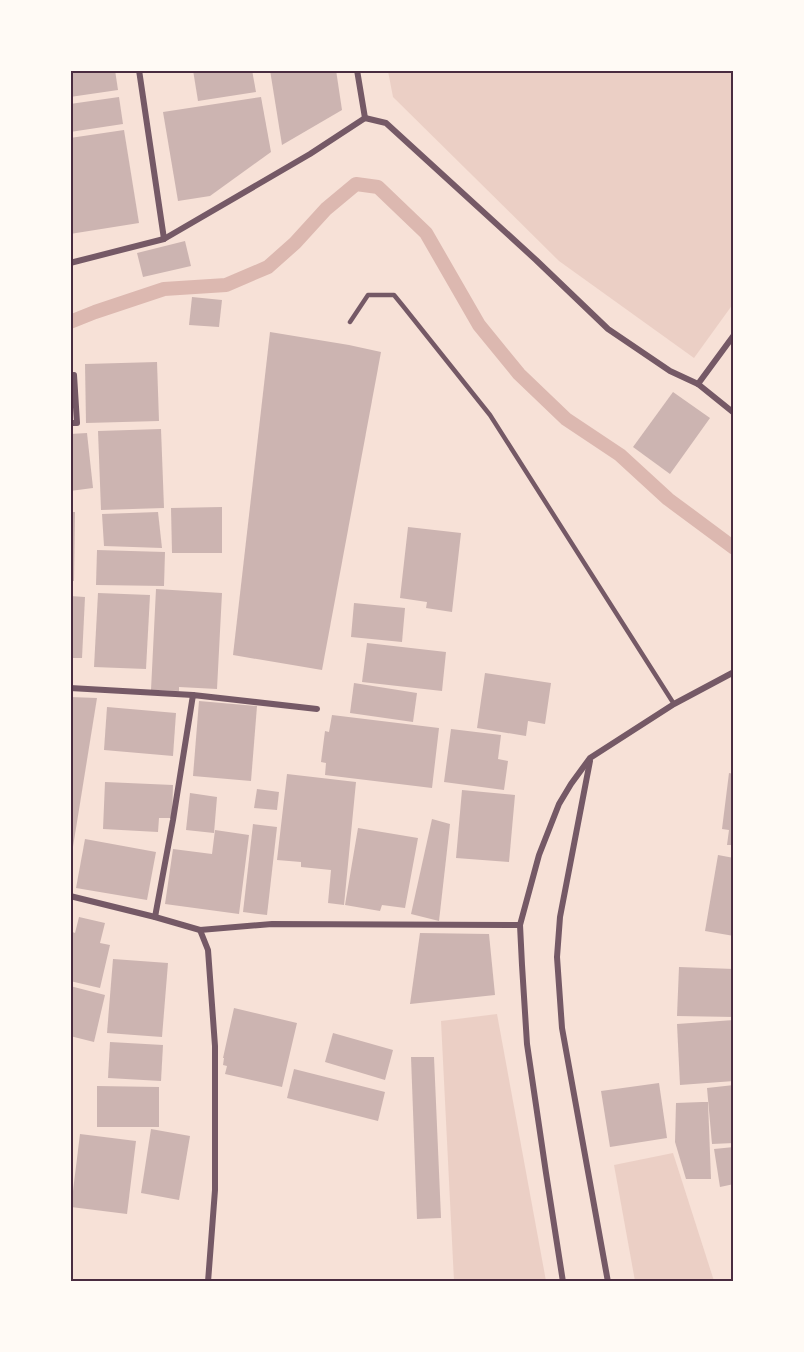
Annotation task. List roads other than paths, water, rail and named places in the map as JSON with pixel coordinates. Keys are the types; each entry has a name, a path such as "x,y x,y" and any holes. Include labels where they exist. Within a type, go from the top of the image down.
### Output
{"street":[{"path":"139,70 164,238"},
{"path":"357,70 365,118"},
{"path":"70,263 164,238 310,154 365,118 386,123 608,329 670,371 698,384 734,413"},
{"path":"698,384 734,335"},
{"path":"70,423 77,423 74,375"},
{"path":"563,1281 527,1044 520,925 539,855 559,804 570,784 590,758 674,704 734,672"},
{"path":"70,688 193,695 317,709"},
{"path":"155,917 193,695"},
{"path":"590,758 560,917 557,957 562,1028 608,1281"},
{"path":"70,896 200,930 272,924 520,925"},
{"path":"200,930 208,950 215,1046 215,1190 208,1281"}],"lane":[{"path":"350,322 368,295 394,295 490,415 674,704"}],"waterway":[{"path":"70,322 164,289 226,285 268,267 295,243 326,209 356,184 378,187 426,233 479,325 519,374 566,419 620,455 668,499 734,548"}]}
